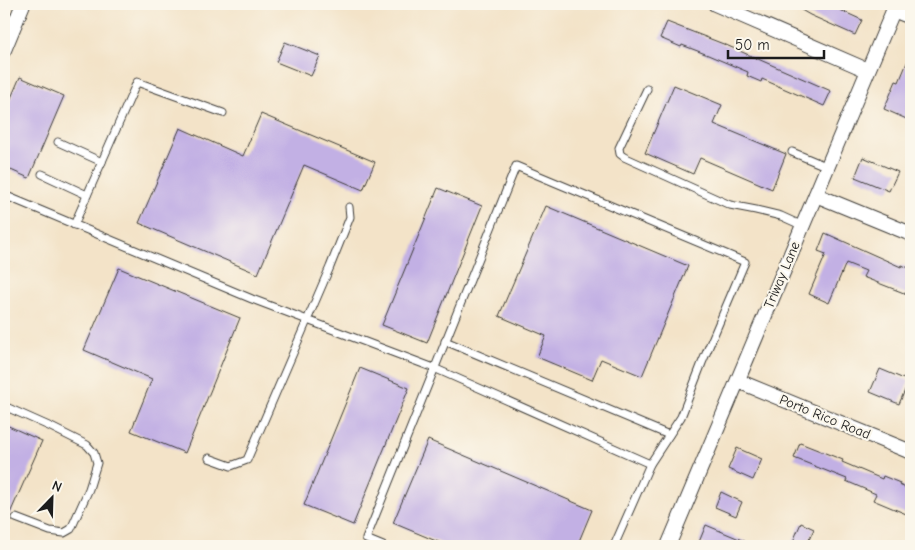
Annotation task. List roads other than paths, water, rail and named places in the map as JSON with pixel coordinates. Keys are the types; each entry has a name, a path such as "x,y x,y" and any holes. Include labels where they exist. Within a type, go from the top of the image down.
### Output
{"street":[{"path":"4,50 23,4"},
{"path":"715,4 868,70"},
{"path":"894,7 911,17"},
{"name":"Triway Lane","path":"668,546 894,7"},
{"path":"816,195 911,234"},
{"name":"Porto Rico Road","path":"738,381 911,452"}],"lane":[{"path":"74,225 137,82 223,113"},
{"path":"647,89 619,148 620,154 730,206 782,216 803,226"},
{"path":"58,142 102,162"},
{"path":"792,152 828,167"},
{"path":"383,546 366,539 444,341 516,166 745,262 681,417 650,464 614,546"},
{"path":"42,174 87,195"},
{"path":"4,195 156,260 308,321 434,368 650,464"},
{"path":"210,458 231,466 247,460 308,321 350,217 348,207"},
{"path":"444,341 669,435"},
{"path":"4,406 87,445 94,453 97,463 89,489 71,529 64,533 50,531 16,518"}]}
